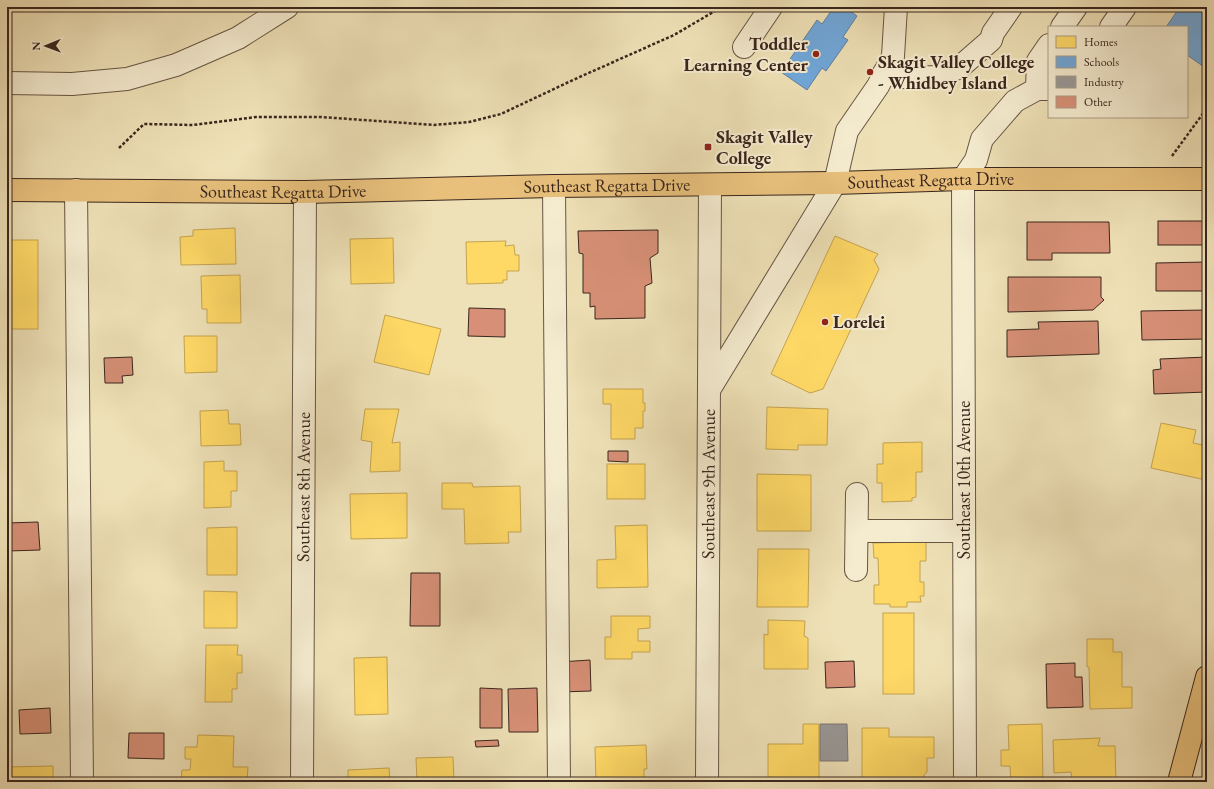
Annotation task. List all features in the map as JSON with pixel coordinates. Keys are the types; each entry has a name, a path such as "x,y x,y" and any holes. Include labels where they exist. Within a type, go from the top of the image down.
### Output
{"main road":[{"name":"Southeast Regatta Drive","path":"7,190 305,192 554,186 835,183 963,179 1207,179"},
{"path":"1179,782 1207,677"}],"street":[{"path":"7,83 72,84 127,79 176,65 238,38 287,7"},
{"path":"744,47 771,7"},
{"path":"709,390 835,183 847,132 878,86 893,56 896,7"},
{"path":"884,73 909,78 936,78 960,68 991,40 993,33 1011,7"},
{"path":"1063,26 1076,7"},
{"path":"1112,26 1125,7"},
{"path":"963,179 976,160 982,139 1015,101 1043,89 1038,61 1048,47"},
{"name":"Southeast 10th Avenue","path":"963,179 965,782"},
{"name":"Southeast 9th Avenue","path":"707,782 710,185"},
{"path":"554,186 560,782"},
{"path":"76,190 82,782"},
{"name":"Southeast 8th Avenue","path":"302,782 305,192"},
{"path":"856,570 857,494"},
{"path":"857,531 964,531"}],"path":[{"path":"119,148 144,124 193,125 256,117 321,117 434,125 469,122 501,114 674,35 715,11 719,7"},
{"path":"1170,158 1207,108"}],"building: Homes":[{"path":"235,228 236,264 181,265 180,237 193,236 193,230"},
{"name":"Lorelei","path":"835,236 878,254 874,260 879,269 823,389 810,393 771,374"},
{"path":"393,238 394,283 351,284 350,239"},
{"path":"7,240 38,240 38,329 7,329"},
{"path":"506,241 505,246 514,245 515,255 519,255 519,271 507,271 507,280 503,280 503,283 467,284 466,242"},
{"path":"240,275 241,323 207,323 207,309 202,309 201,276"},
{"path":"385,315 441,329 429,375 374,362"},
{"path":"184,336 217,336 217,372 185,373"},
{"path":"603,389 643,389 643,403 645,403 645,411 643,411 643,428 635,428 635,439 611,439 611,404 603,404"},
{"path":"767,407 828,409 827,445 798,445 798,450 766,449"},
{"path":"365,409 399,409 392,443 400,442 400,471 370,472 372,442 361,440"},
{"path":"228,410 229,424 240,424 241,445 201,446 200,411"},
{"path":"1161,423 1196,430 1193,443 1207,446 1206,480 1151,468"},
{"path":"922,442 922,472 916,472 916,497 912,498 912,501 882,502 882,483 877,483 877,464 883,464 883,443"},
{"path":"224,461 224,471 237,471 237,491 231,491 231,507 204,508 204,462"},
{"path":"607,464 645,464 645,499 607,499"},
{"path":"757,474 811,475 811,531 757,531"},
{"path":"442,483 472,483 473,487 520,486 521,532 508,532 509,543 465,544 464,509 442,509"},
{"path":"407,493 407,538 351,539 350,494"},
{"path":"647,525 648,587 597,588 597,560 616,559 615,526"},
{"path":"237,527 237,575 207,575 207,528"},
{"path":"926,542 926,561 920,561 920,582 924,582 924,596 920,596 921,602 907,602 907,607 890,607 890,604 874,604 874,585 879,585 878,558 874,558 873,543"},
{"path":"758,549 809,549 808,607 757,607"},
{"path":"204,591 237,592 237,628 204,628"},
{"path":"883,613 914,613 914,694 883,694"},
{"path":"611,616 650,616 650,628 638,629 638,641 650,641 650,652 632,652 632,659 605,659 605,637 611,637"},
{"path":"768,620 805,621 804,636 808,638 808,669 764,669 764,634 768,635"},
{"path":"1087,639 1113,639 1113,652 1122,652 1122,687 1132,687 1132,708 1090,709"},
{"path":"206,645 238,645 237,655 242,655 242,673 237,673 237,689 232,689 232,702 205,702"},
{"path":"387,657 388,714 355,715 354,658"},
{"path":"803,724 819,724 819,782 768,782 768,744 803,744"},
{"path":"1042,724 1043,782 1011,782 1010,766 1001,766 1001,750 1009,750 1008,725"},
{"path":"862,728 889,728 889,737 934,737 934,758 927,758 927,772 923,779 862,778"},
{"path":"198,735 234,736 233,767 248,767 247,782 181,782 182,770 190,770 191,759 185,759 185,747 197,747"},
{"path":"1100,738 1098,746 1115,746 1116,782 1072,782 1071,772 1054,773 1053,740"},
{"path":"646,745 647,769 644,769 644,782 596,782 595,747"},
{"path":"453,757 454,782 417,782 416,758"},
{"path":"53,766 53,782 7,782 7,767"},
{"path":"389,768 390,782 348,782 348,770"}],"building: Schools":[{"name":"Toddler Learning Center","path":"834,7 845,7 857,16 843,37 848,40 826,71 822,68 807,90 781,72 817,20 822,24"},
{"path":"1180,7 1207,7 1207,69 1188,56 1188,26 1167,26"}],"building: Industry":[{"path":"820,724 847,724 848,761 820,761"}],"building: Other":[{"path":"1158,221 1207,221 1207,245 1158,245"},
{"path":"1027,222 1109,222 1110,253 1052,253 1052,260 1027,260"},
{"path":"658,230 658,253 650,258 652,283 645,286 645,318 595,319 595,306 590,307 590,293 583,293 583,254 579,253 578,231"},
{"path":"1207,262 1207,291 1156,291 1156,263"},
{"path":"1008,277 1101,277 1101,297 1104,300 1093,310 1008,312"},
{"path":"469,308 505,309 505,337 468,336"},
{"path":"1207,310 1207,339 1142,340 1141,311"},
{"path":"1098,321 1099,354 1007,357 1007,330 1039,329 1038,322"},
{"path":"132,357 133,375 122,376 123,383 105,383 104,358"},
{"path":"1207,357 1207,392 1154,394 1153,370 1161,369 1160,359"},
{"path":"608,451 628,451 628,462 608,461"},
{"path":"38,522 40,550 8,551 7,523"},
{"path":"411,573 440,573 440,626 410,626"},
{"path":"590,660 591,691 560,692 559,662"},
{"path":"854,661 855,687 826,688 825,662"},
{"path":"1075,663 1075,677 1082,677 1083,707 1047,708 1046,664"},
{"path":"480,688 502,689 502,728 480,728"},
{"path":"537,688 538,732 509,732 508,689"},
{"path":"50,708 51,733 20,734 19,710"},
{"path":"129,733 164,733 164,759 128,758"},
{"path":"498,740 499,746 476,747 475,741"}],"place":[{"name":"Toddler Learning Center","path":"816,54"},
{"name":"Skagit Valley College - Whidbey Island","path":"870,72"},
{"name":"Skagit Valley College","path":"708,147"},
{"name":"Lorelei","path":"825,322"}]}
